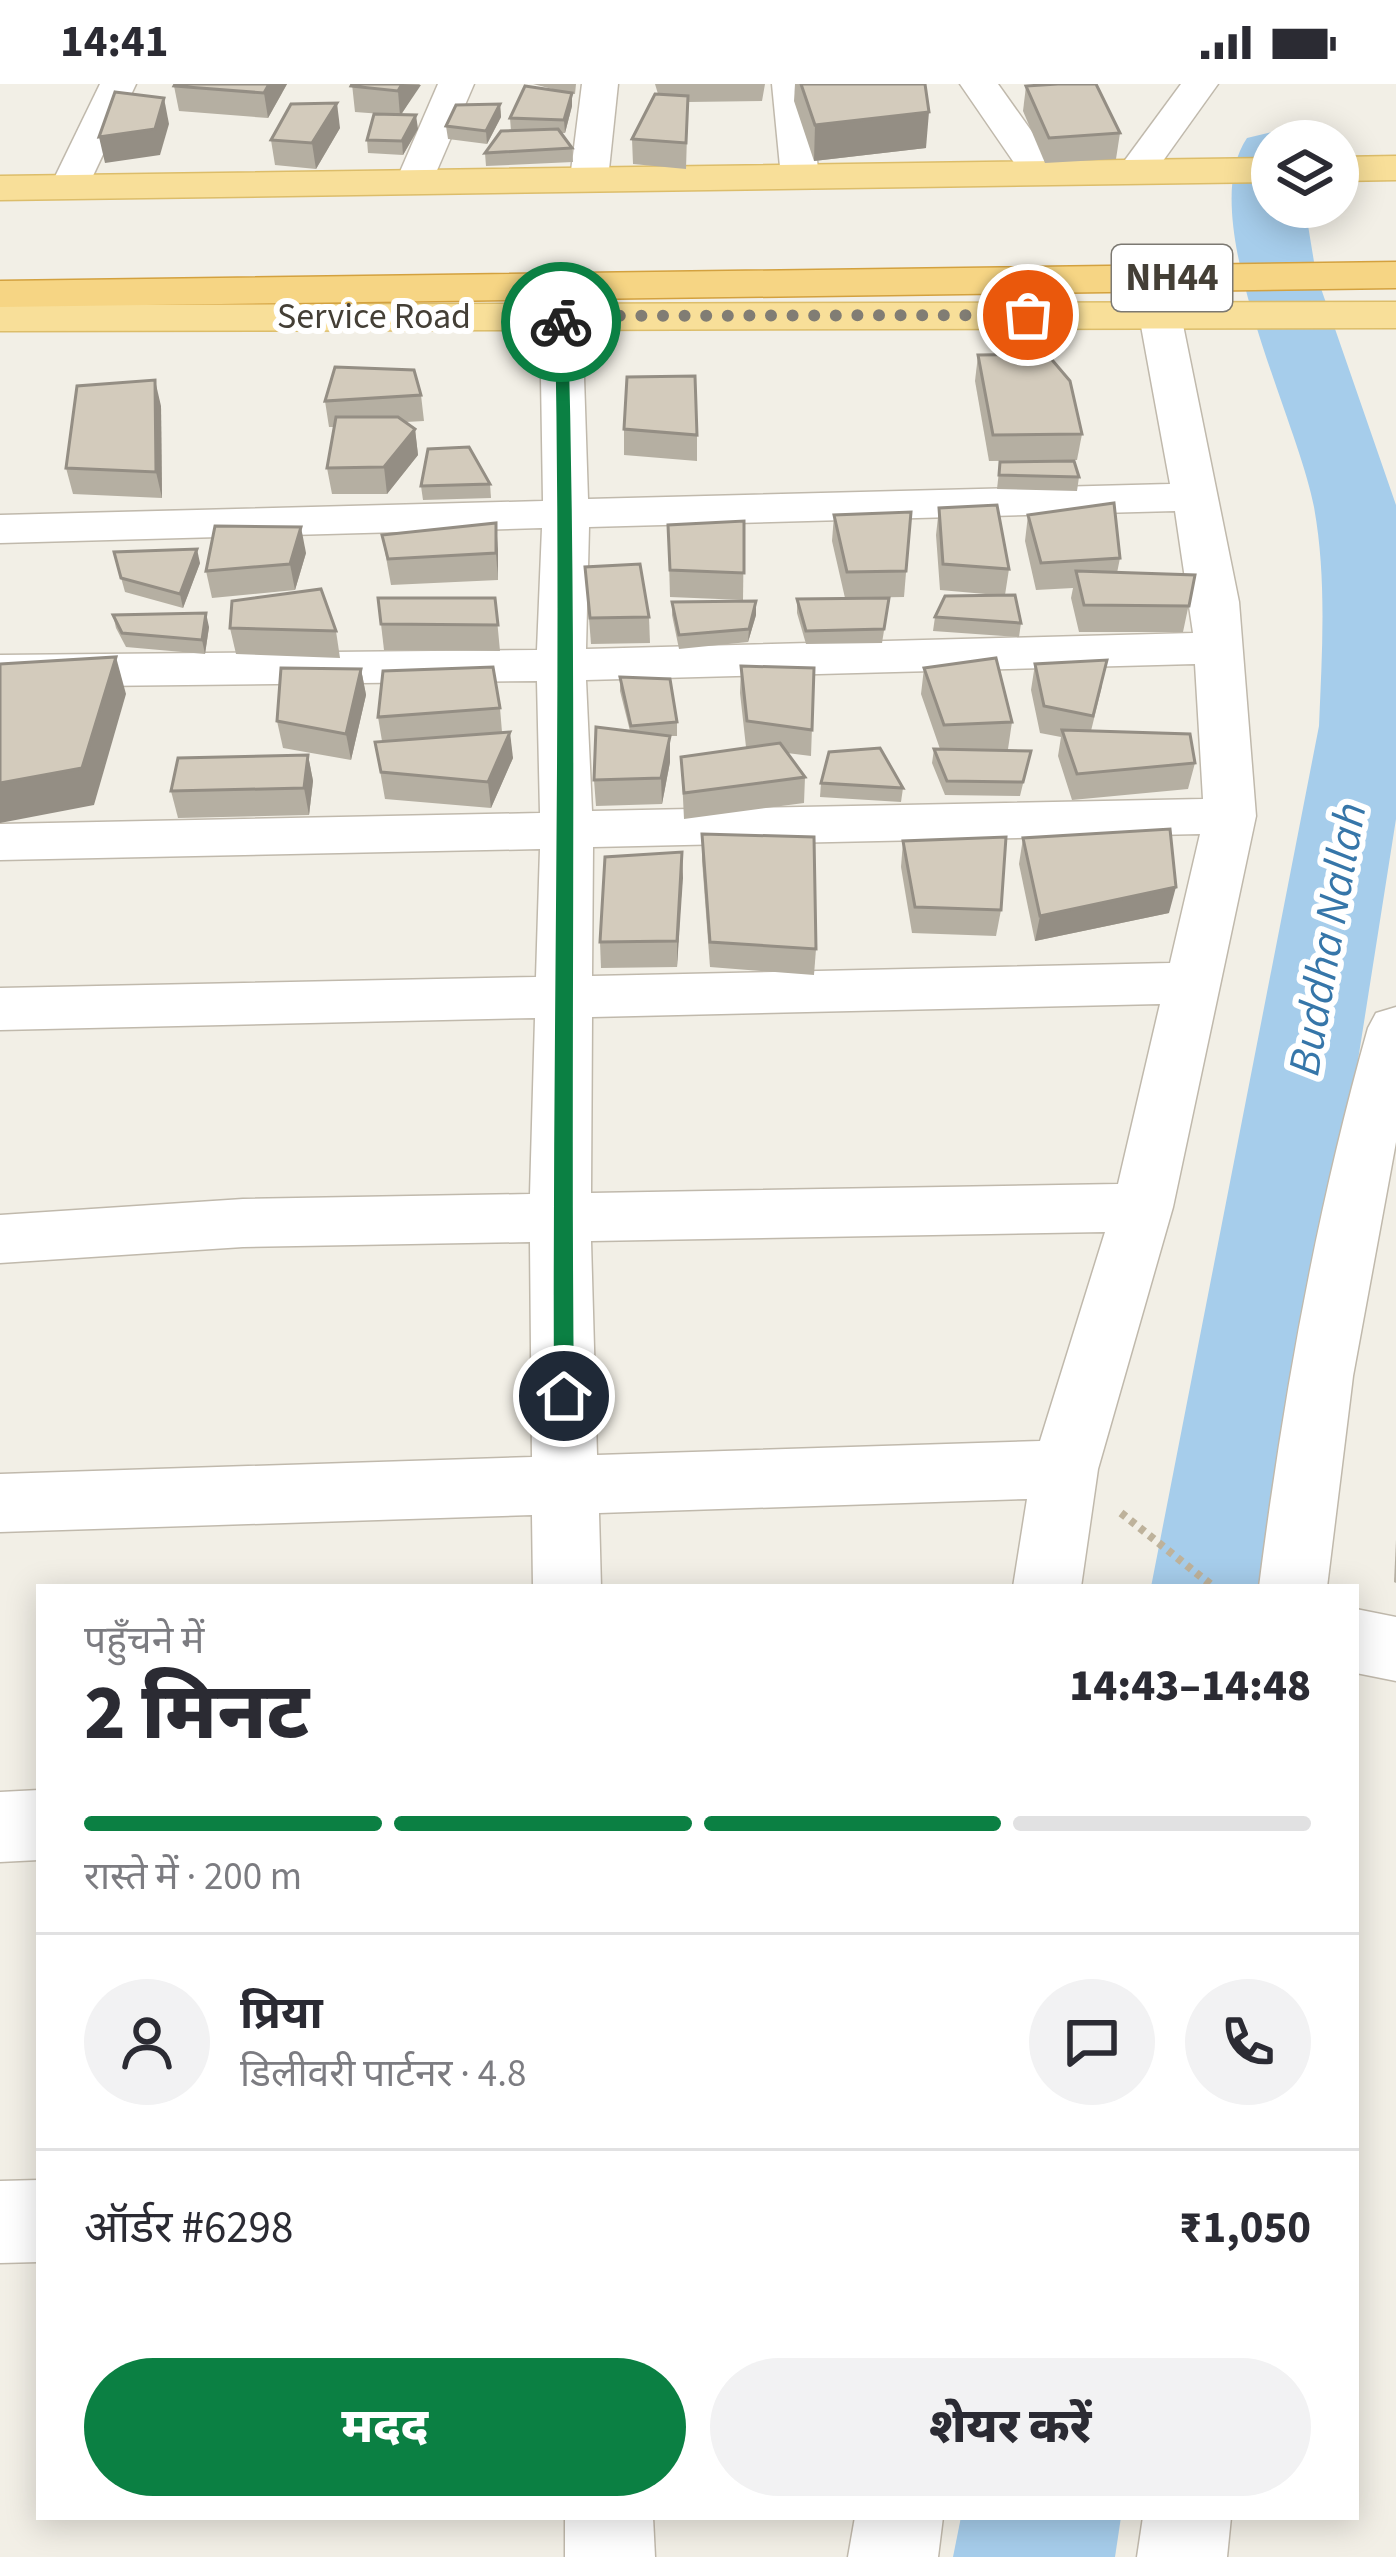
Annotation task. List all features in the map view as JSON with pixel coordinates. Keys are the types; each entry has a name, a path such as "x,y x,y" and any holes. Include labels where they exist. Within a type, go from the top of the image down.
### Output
{"highway":[{"name":"NH44","path":"0,294 1396,274"}],"main road":[{"path":"1359,169 1396,168"},
{"path":"0,188 1251,170"},
{"name":"Service Road","path":"0,318 1396,315"}],"street":[{"path":"70,187 118,84"},
{"path":"415,181 456,84"},
{"path":"590,179 599,84"},
{"path":"790,84 800,177"},
{"path":"979,84 1042,174"},
{"path":"1155,171 1201,84"},
{"path":"1047,1584 1064,1469 1143,1207 1230,817 1215,602 1160,315"},
{"path":"561,316 566,513 561,665 568,832 561,995 560,1216 567,1584"},
{"path":"0,530 1194,496"},
{"path":"0,671 561,665 1217,649"},
{"path":"0,842 1230,817"},
{"path":"0,1009 1192,983"},
{"path":"1292,1584 1314,1393 1366,1133 1396,1028"},
{"path":"0,1239 220,1223 1143,1207"},
{"path":"0,1503 1064,1469"},
{"path":"1359,1642 1396,1649"},
{"path":"0,1827 36,1825"},
{"path":"0,2222 36,2221"},
{"path":"609,2520 610,2557"},
{"path":"893,2557 899,2520"},
{"path":"1182,2557 1187,2520"}],"path":[{"path":"1131,1521 1210,1584"}],"building":[{"path":"175,84 269,84 264,93"},
{"path":"352,84 402,84 398,91"},
{"path":"801,84 925,84 929,112 815,125"},
{"path":"1096,84 1120,133 1049,138 1026,86"},
{"path":"525,86 572,93 564,120 510,118"},
{"path":"115,92 164,98 155,129 99,137"},
{"path":"655,94 688,96 686,143 632,139"},
{"path":"337,103 312,143 271,140 291,104"},
{"path":"500,104 486,131 446,126 456,105"},
{"path":"374,114 416,115 402,141 367,140"},
{"path":"558,129 572,148 485,153 501,131"},
{"path":"1047,354 1070,381 1082,434 993,435 978,355"},
{"path":"335,367 414,370 421,395 325,401"},
{"path":"695,376 697,435 624,429 627,377"},
{"path":"155,380 156,472 66,468 77,386"},
{"path":"336,417 398,417 415,429 384,467 327,468"},
{"path":"469,447 490,484 421,486 428,449"},
{"path":"1074,461 1079,477 999,475 1000,462"},
{"path":"1114,503 1120,558 1041,563 1028,515"},
{"path":"997,505 1009,569 943,564 939,508"},
{"path":"911,512 906,571 847,572 834,515"},
{"path":"744,521 744,573 670,570 668,525"},
{"path":"496,523 496,553 388,559 382,535"},
{"path":"215,526 301,527 290,564 206,571"},
{"path":"197,549 180,594 121,578 114,552"},
{"path":"640,564 649,617 590,618 585,567"},
{"path":"1076,571 1195,575 1189,606 1084,605"},
{"path":"321,589 336,631 230,628 232,601"},
{"path":"1015,595 1021,623 935,617 945,596"},
{"path":"378,598 495,598 498,625 381,624"},
{"path":"889,598 884,629 806,631 797,599"},
{"path":"756,601 749,629 679,635 672,602"},
{"path":"206,613 202,640 122,633 113,615"},
{"path":"116,657 82,768 0,783 0,664"},
{"path":"996,658 1012,722 944,725 924,668"},
{"path":"1107,660 1093,716 1044,706 1035,664"},
{"path":"741,666 814,668 812,730 747,721"},
{"path":"493,667 500,708 378,717 383,671"},
{"path":"281,668 361,669 346,734 277,721"},
{"path":"620,677 670,679 677,722 631,726"},
{"path":"596,727 670,736 661,778 594,780"},
{"path":"1062,730 1190,734 1195,763 1077,774"},
{"path":"510,732 488,782 381,772 375,742"},
{"path":"780,743 805,777 684,793 681,757"},
{"path":"880,748 903,788 821,783 829,752"},
{"path":"934,749 1031,751 1023,782 947,781"},
{"path":"308,755 304,788 171,791 178,758"},
{"path":"1170,829 1176,887 1040,916 1023,838"},
{"path":"702,834 814,837 816,949 710,942"},
{"path":"1006,837 1001,910 915,907 903,841"},
{"path":"682,852 677,941 600,942 605,857"}],"waterway":[{"name":"Buddha Nallah","path":"1214,1584 1365,726 1365,602 1356,510 1292,318 1271,228"},
{"name":"Buddha Nallah","path":"1034,2557 1040,2520"}],"way so far":[{"path":"561,322 561,316 1028,315"}],"route":[{"path":"561,322 566,513 561,665 568,832 561,995 564,1396"}]}
